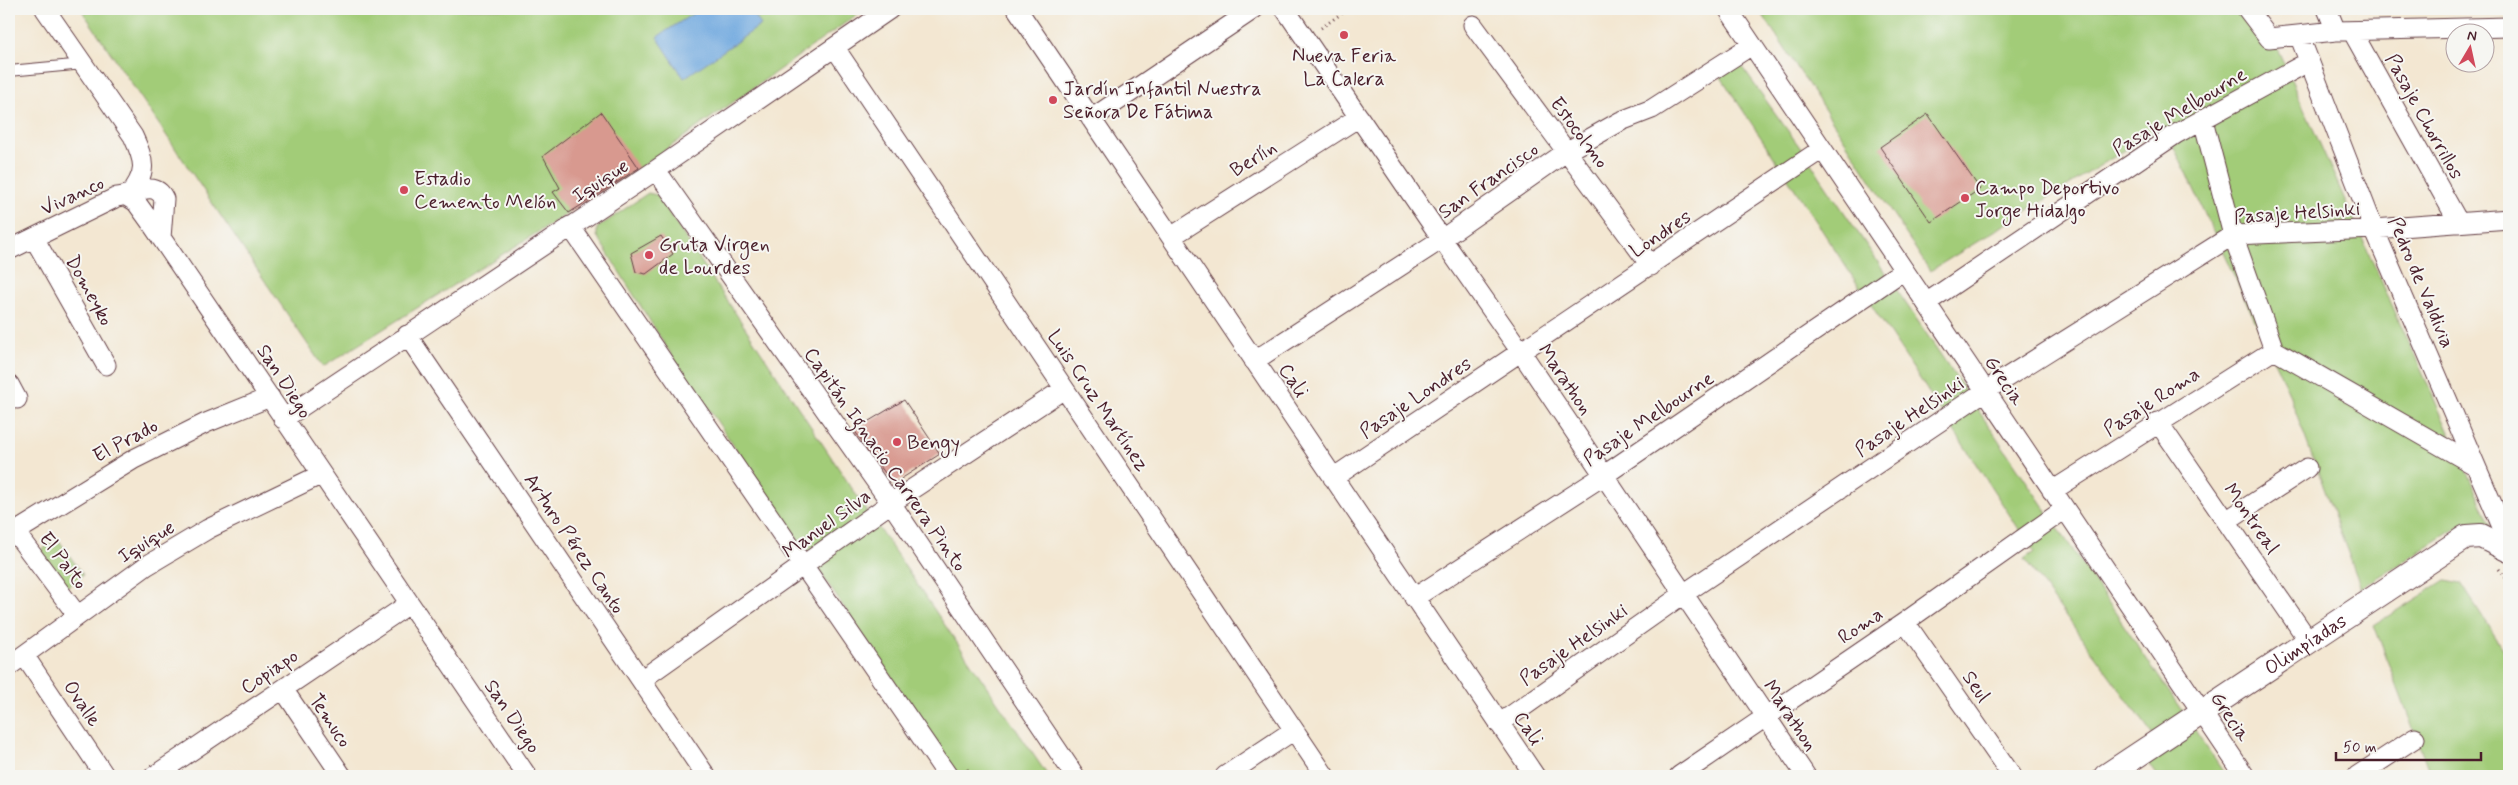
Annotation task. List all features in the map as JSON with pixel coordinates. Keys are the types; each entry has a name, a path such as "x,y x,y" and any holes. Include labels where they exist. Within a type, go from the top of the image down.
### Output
{"street":[{"path":"45,9 133,136 143,158 142,173 128,196"},
{"name":"Iquique","path":"283,419 407,334 656,170 890,9"},
{"name":"Cali","path":"1017,9 1535,776"},
{"path":"1091,119 1254,9"},
{"name":"Marathon","path":"1285,9 1442,240 1521,352 1806,776"},
{"name":"Grecia","path":"1728,9 2245,776"},
{"path":"2247,9 2269,38 2344,31 2509,27"},
{"path":"2327,9 2344,31"},
{"name":"Estocolmo","path":"1473,25 1651,266"},
{"name":"Pasaje Chorrillos","path":"2344,31 2459,223"},
{"name":"Pedro de Valdivia","path":"2299,35 2374,229 2509,544"},
{"name":"San Francisco","path":"1254,361 1442,240 1566,152 1621,121 1652,109 1752,45"},
{"name":"Luis Cruz Martínez","path":"835,48 1325,776"},
{"name":"Pasaje Melbourne","path":"1926,303 2176,134 2308,62"},
{"name":"Berlín","path":"1171,237 1359,117"},
{"path":"2203,120 2233,235 2274,350 2476,466"},
{"name":"Londres","path":"1521,352 1651,266 1822,148"},
{"name":"Capitán Ignacio Carrera Pinto","path":"656,170 890,503 1075,776"},
{"name":"Vivanco","path":"9,250 117,197 128,196 148,188 158,191 162,195 164,203 161,238"},
{"name":"San Diego","path":"128,196 136,202 161,238 270,397 320,475 527,776"},
{"name":"Pasaje Helsinki","path":"1499,724 1682,594 1985,391 2233,235 2374,229 2509,219"},
{"path":"570,226 948,776"},
{"name":"Domeyko","path":"34,238 106,365"},
{"name":"Pasaje Melbourne","path":"1414,598 1603,476 1904,270"},
{"name":"Arturo Pérez Canto","path":"407,334 706,776"},
{"name":"Pasaje Roma","path":"2052,491 2274,350"},
{"name":"Pasaje Londres","path":"1334,478 1521,352"},
{"name":"Manuel Silva","path":"641,680 805,566 890,503 1064,389"},
{"name":"El Prado","path":"12,534 134,459 206,423 270,397"},
{"name":"Montreal","path":"2158,422 2308,640"},
{"path":"2226,521 2307,468"},
{"name":"Iquique","path":"9,666 77,614 146,566 208,530 320,475"},
{"name":"Roma","path":"1679,776 1905,622 2065,509"},
{"name":"El Palto","path":"12,534 77,614"},
{"name":"Olimpíadas","path":"2106,776 2308,640 2466,538 2481,536 2509,550"},
{"name":"Copiapo","path":"154,776 409,604"},
{"name":"Seul","path":"1905,622 2012,776"},
{"name":"Ovalle","path":"24,655 105,776"},
{"name":"Temuco","path":"283,688 342,776"},
{"path":"1225,776 1294,730"},
{"path":"2357,776 2415,738"}],"lane":[{"path":"9,71 84,64"}],"path":[{"path":"1306,39 1347,9"}],"green space":[{"name":"Estadio Cemento Melón","path":"81,9 865,9 640,168 323,367"},
{"path":"1759,9 2249,9 2264,19 2491,526 2466,522 2361,588 2288,391 2164,126 1930,271"},
{"path":"1739,63 1804,153 2226,776 2157,776 2143,757 2162,747 2024,559 2034,552 1719,74"},
{"path":"648,193 657,195 867,511 1048,776 959,776 665,345 597,236 597,228"},
{"path":"58,539 83,575 61,591 34,555"},
{"path":"2445,580 2461,583 2509,658 2509,776 2431,776 2374,625"}],"water":[{"path":"700,9 750,9 761,25 684,78 657,37"}],"building":[{"path":"601,112 639,168 569,213 553,192 560,188 543,156"},
{"path":"1928,114 1980,189 1931,222 1880,147"},
{"name":"Gruta Virgen de Lourdes","path":"661,236 673,254 646,274 636,272 631,253"},
{"name":"Bengy","path":"904,400 940,454 893,484 854,430"}],"place":[{"name":"Nueva Feria La Calera","path":"1344,35"},
{"name":"Jardín Infantil Nuestra Señora De Fátima","path":"1053,100"},
{"name":"Estadio Cemento Melón","path":"404,190"},
{"name":"Campo Deportivo Jorge Hidalgo","path":"1965,198"},
{"name":"Gruta Virgen de Lourdes","path":"649,255"},
{"name":"Bengy","path":"897,442"}]}
